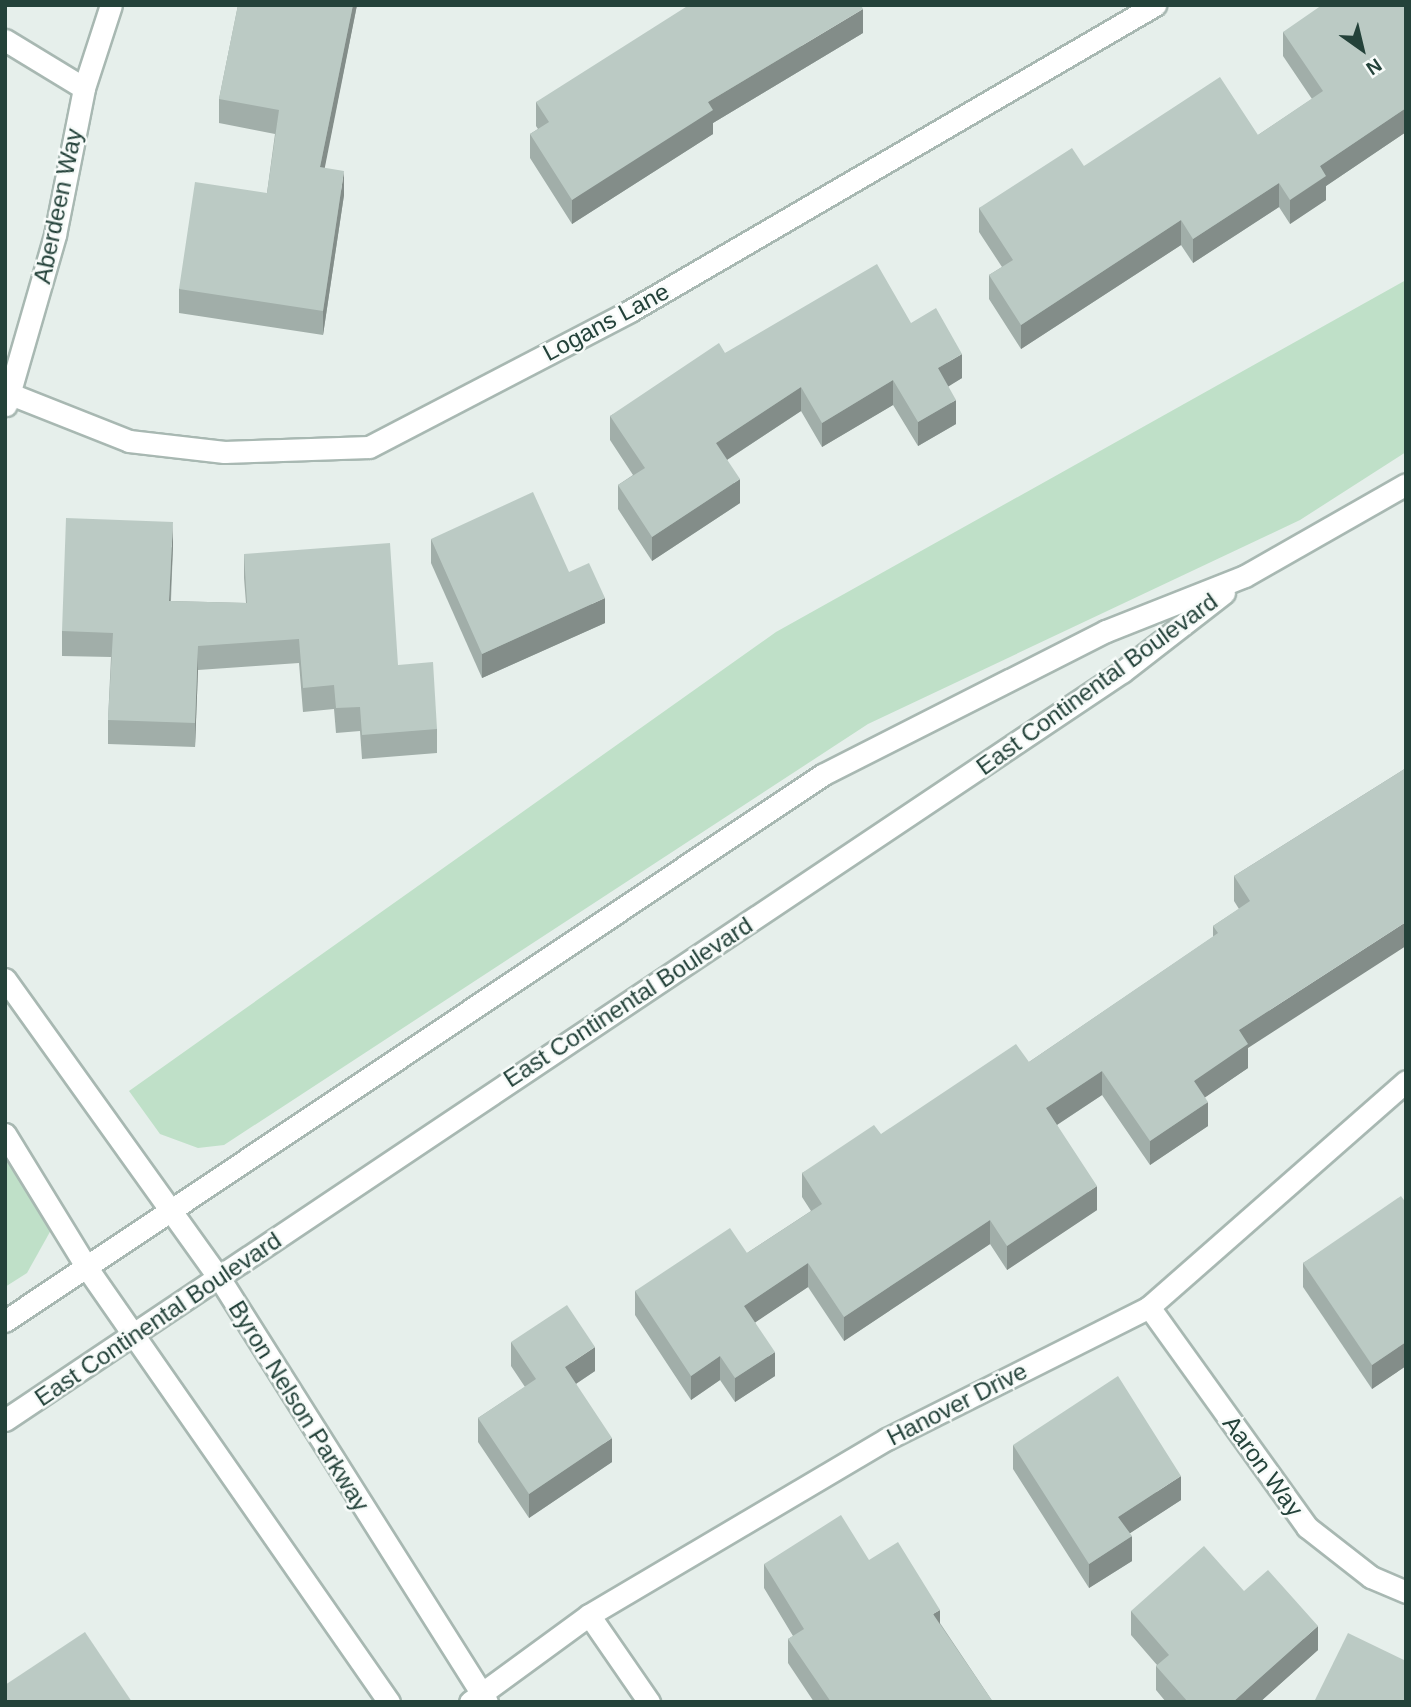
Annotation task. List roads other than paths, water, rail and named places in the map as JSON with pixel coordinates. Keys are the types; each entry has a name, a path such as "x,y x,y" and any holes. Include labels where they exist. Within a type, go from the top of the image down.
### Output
{"street":[{"name":"Aberdeen Way","path":"9,401 84,88 111,5"},
{"name":"Logans Lane","path":"9,401 129,441 224,452 369,447 630,311 1155,5"},
{"path":"5,40 84,88"},
{"name":"East Continental Boulevard","path":"5,1420 135,1336 1111,679 1245,576 1406,484"},
{"name":"East Continental Boulevard","path":"5,1321 822,775 1106,631 1245,576"},
{"name":"Byron Nelson Parkway","path":"5,979 173,1210 219,1279 479,1699"},
{"name":"Hanover Drive","path":"479,1699 589,1615 887,1439 1149,1307 1353,1121 1406,1081"},
{"path":"5,1134 88,1268 388,1702"},
{"name":"Aaron Way","path":"1149,1307 1307,1527 1371,1577 1406,1592"},
{"path":"589,1615 649,1702"}]}
